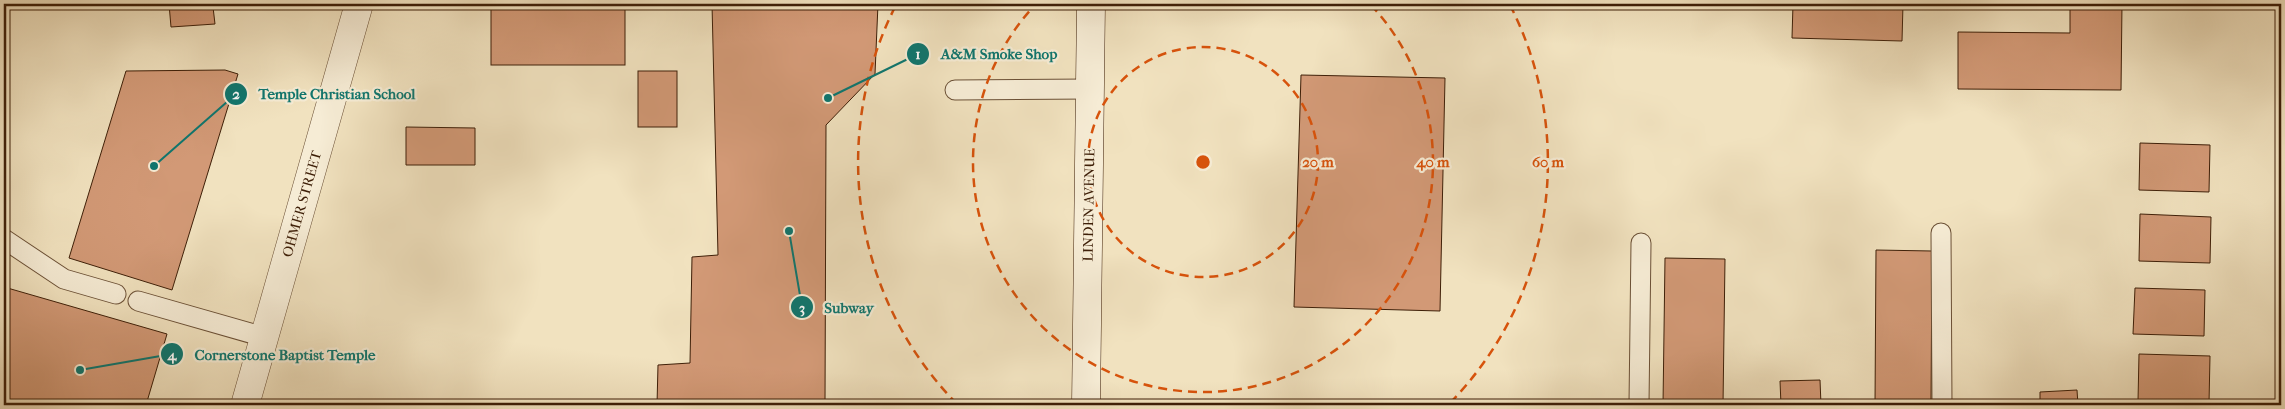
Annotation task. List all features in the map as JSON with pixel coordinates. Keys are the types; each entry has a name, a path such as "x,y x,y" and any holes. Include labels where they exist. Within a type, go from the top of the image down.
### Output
{"street":[{"name":"OHMER STREET","path":"245,405 359,4"},
{"name":"LINDEN AVENUE","path":"1086,405 1091,4"}],"lane":[{"path":"955,90 1090,88"},
{"path":"1941,233 1942,405"},
{"path":"4,239 64,279 116,294"},
{"path":"1639,405 1641,243"},
{"path":"138,301 264,338"}],"building":[{"path":"169,4 231,4 231,6 213,7 215,24 171,27"},
{"path":"491,4 625,4 625,65 491,65"},
{"path":"712,4 878,4 875,74 826,125 825,405 657,405 658,365 690,363 692,257 718,255"},
{"path":"1793,4 1903,4 1902,41 1792,38"},
{"path":"2070,4 2122,4 2121,90 1958,89 1958,32 2070,33"},
{"path":"225,70 238,74 172,290 69,258 126,71"},
{"path":"638,71 677,71 677,127 638,127"},
{"path":"1301,75 1445,78 1440,311 1294,307"},
{"path":"406,127 475,128 475,165 406,165"},
{"path":"2140,143 2210,145 2209,192 2139,190"},
{"path":"2140,214 2211,217 2210,263 2139,261"},
{"path":"1876,250 1932,251 1931,405 1875,405"},
{"path":"1665,258 1725,259 1723,405 1663,405"},
{"path":"4,287 167,334 146,405 4,405"},
{"path":"2135,288 2205,290 2204,336 2133,334"},
{"path":"2139,354 2210,356 2209,403 2138,401"},
{"path":"1820,380 1821,405 1781,405 1780,381"},
{"path":"2077,390 2078,405 2040,405 2040,392"}],"place":[{"name":"A&M Smoke Shop","path":"828,98"},
{"name":"Temple Christian School","path":"154,166"},
{"name":"Subway","path":"789,231"},
{"name":"Cornerstone Baptist Temple","path":"80,370"}]}
